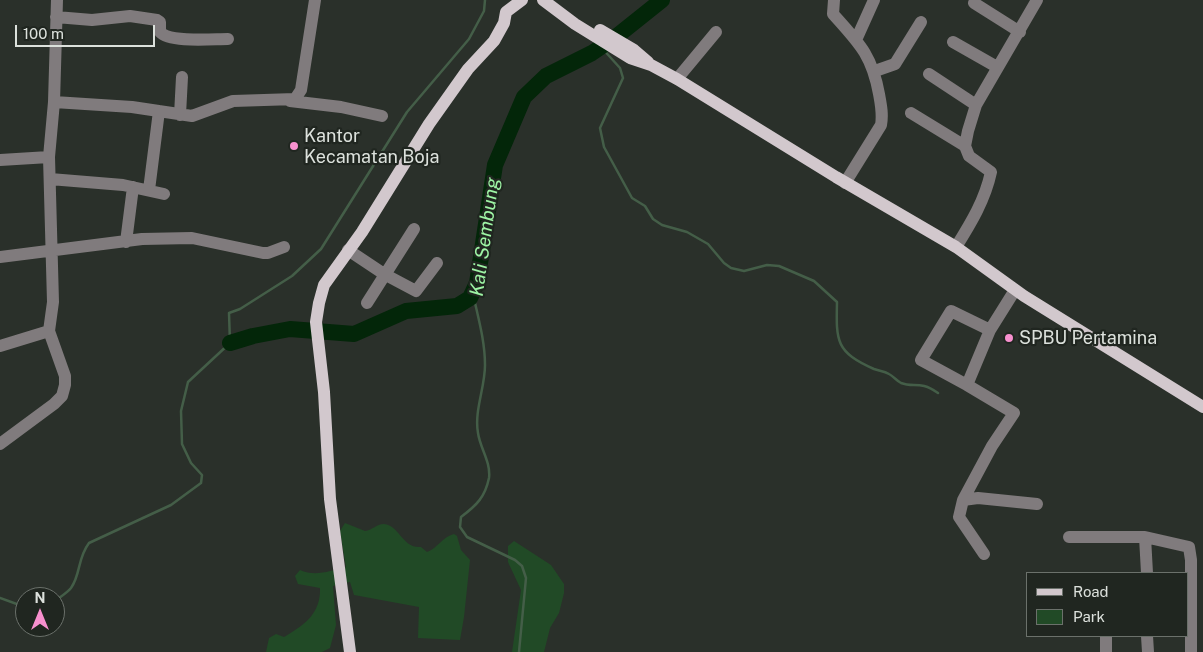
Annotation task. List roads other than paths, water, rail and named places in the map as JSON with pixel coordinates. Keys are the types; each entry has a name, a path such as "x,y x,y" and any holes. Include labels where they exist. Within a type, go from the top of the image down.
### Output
{"main road":[{"path":"350,652 330,499 320,348 316,322 324,285 429,124 468,69 484,54 494,41 504,23 506,6 522,0"},
{"path":"543,0 677,79 845,183 956,247 1015,290 1203,407"}],"street":[{"path":"0,444 54,404 62,396 65,385 65,376 49,331 54,302 50,250 49,157 54,102 57,0"},
{"path":"290,101 295,99 301,90 315,0"},
{"path":"834,0 833,14 856,40 875,71 883,115 881,125 845,183"},
{"path":"856,40 874,0"},
{"path":"965,146 976,106 1037,0"},
{"path":"974,4 1020,32"},
{"path":"56,17 92,20 130,16 159,21 160,32 166,36 228,39"},
{"path":"875,71 895,64 921,22"},
{"path":"677,79 716,32"},
{"path":"953,42 997,67"},
{"path":"929,74 976,106"},
{"path":"180,115 182,77"},
{"path":"54,102 132,107 192,116 206,113 232,101 269,99 341,107 382,116"},
{"path":"149,190 159,111"},
{"path":"911,113 965,146 969,156 991,172 988,186 975,217 956,247"},
{"path":"0,160 49,157"},
{"path":"50,179 133,187 164,194"},
{"path":"126,242 133,187"},
{"path":"367,304 384,274 414,229"},
{"path":"0,257 126,242 192,238 268,253 284,247"},
{"path":"348,250 384,274 416,291 437,263"},
{"path":"967,385 990,330 1015,290"},
{"path":"984,554 960,516 964,500 992,446 1014,412 921,360 951,311 990,330"},
{"path":"0,346 49,331"},
{"path":"964,500 978,498 1037,504"},
{"path":"1069,537 1145,537 1189,547 1191,652"},
{"path":"1145,537 1147,572"},
{"path":"1106,637 1106,652"},
{"path":"1148,637 1148,652"}],"waterway":[{"path":"65,593 74,583 85,549 89,543 171,505 201,483 202,475 191,463 182,444 181,411 188,382 230,343 229,313 240,309 292,276 321,249 407,112 469,39 484,11 485,0"},
{"name":"Kali Sembung","path":"230,343 253,336 290,329 354,334 406,311 457,306 470,298 477,283 495,165 524,97 546,76 592,53 617,36 662,0"},
{"path":"601,47 620,68 623,78 600,128 604,147 632,198 645,206 653,219 662,225 687,232 708,244 724,263 731,268 744,271 767,265 779,266 814,281 837,302 838,336 845,351 861,363 885,372 901,383 922,385 938,393"},
{"name":"Kali Sembung","path":"473,294 485,356 477,425 479,439 487,461 489,478 480,500 461,517 460,527 467,537 515,560 522,566 526,578 519,652"},
{"path":"0,598 15,603"}],"place":[{"name":"Kantor Kecamatan Boja","path":"294,146"},
{"name":"SPBU Pertamina","path":"1009,338"}]}
